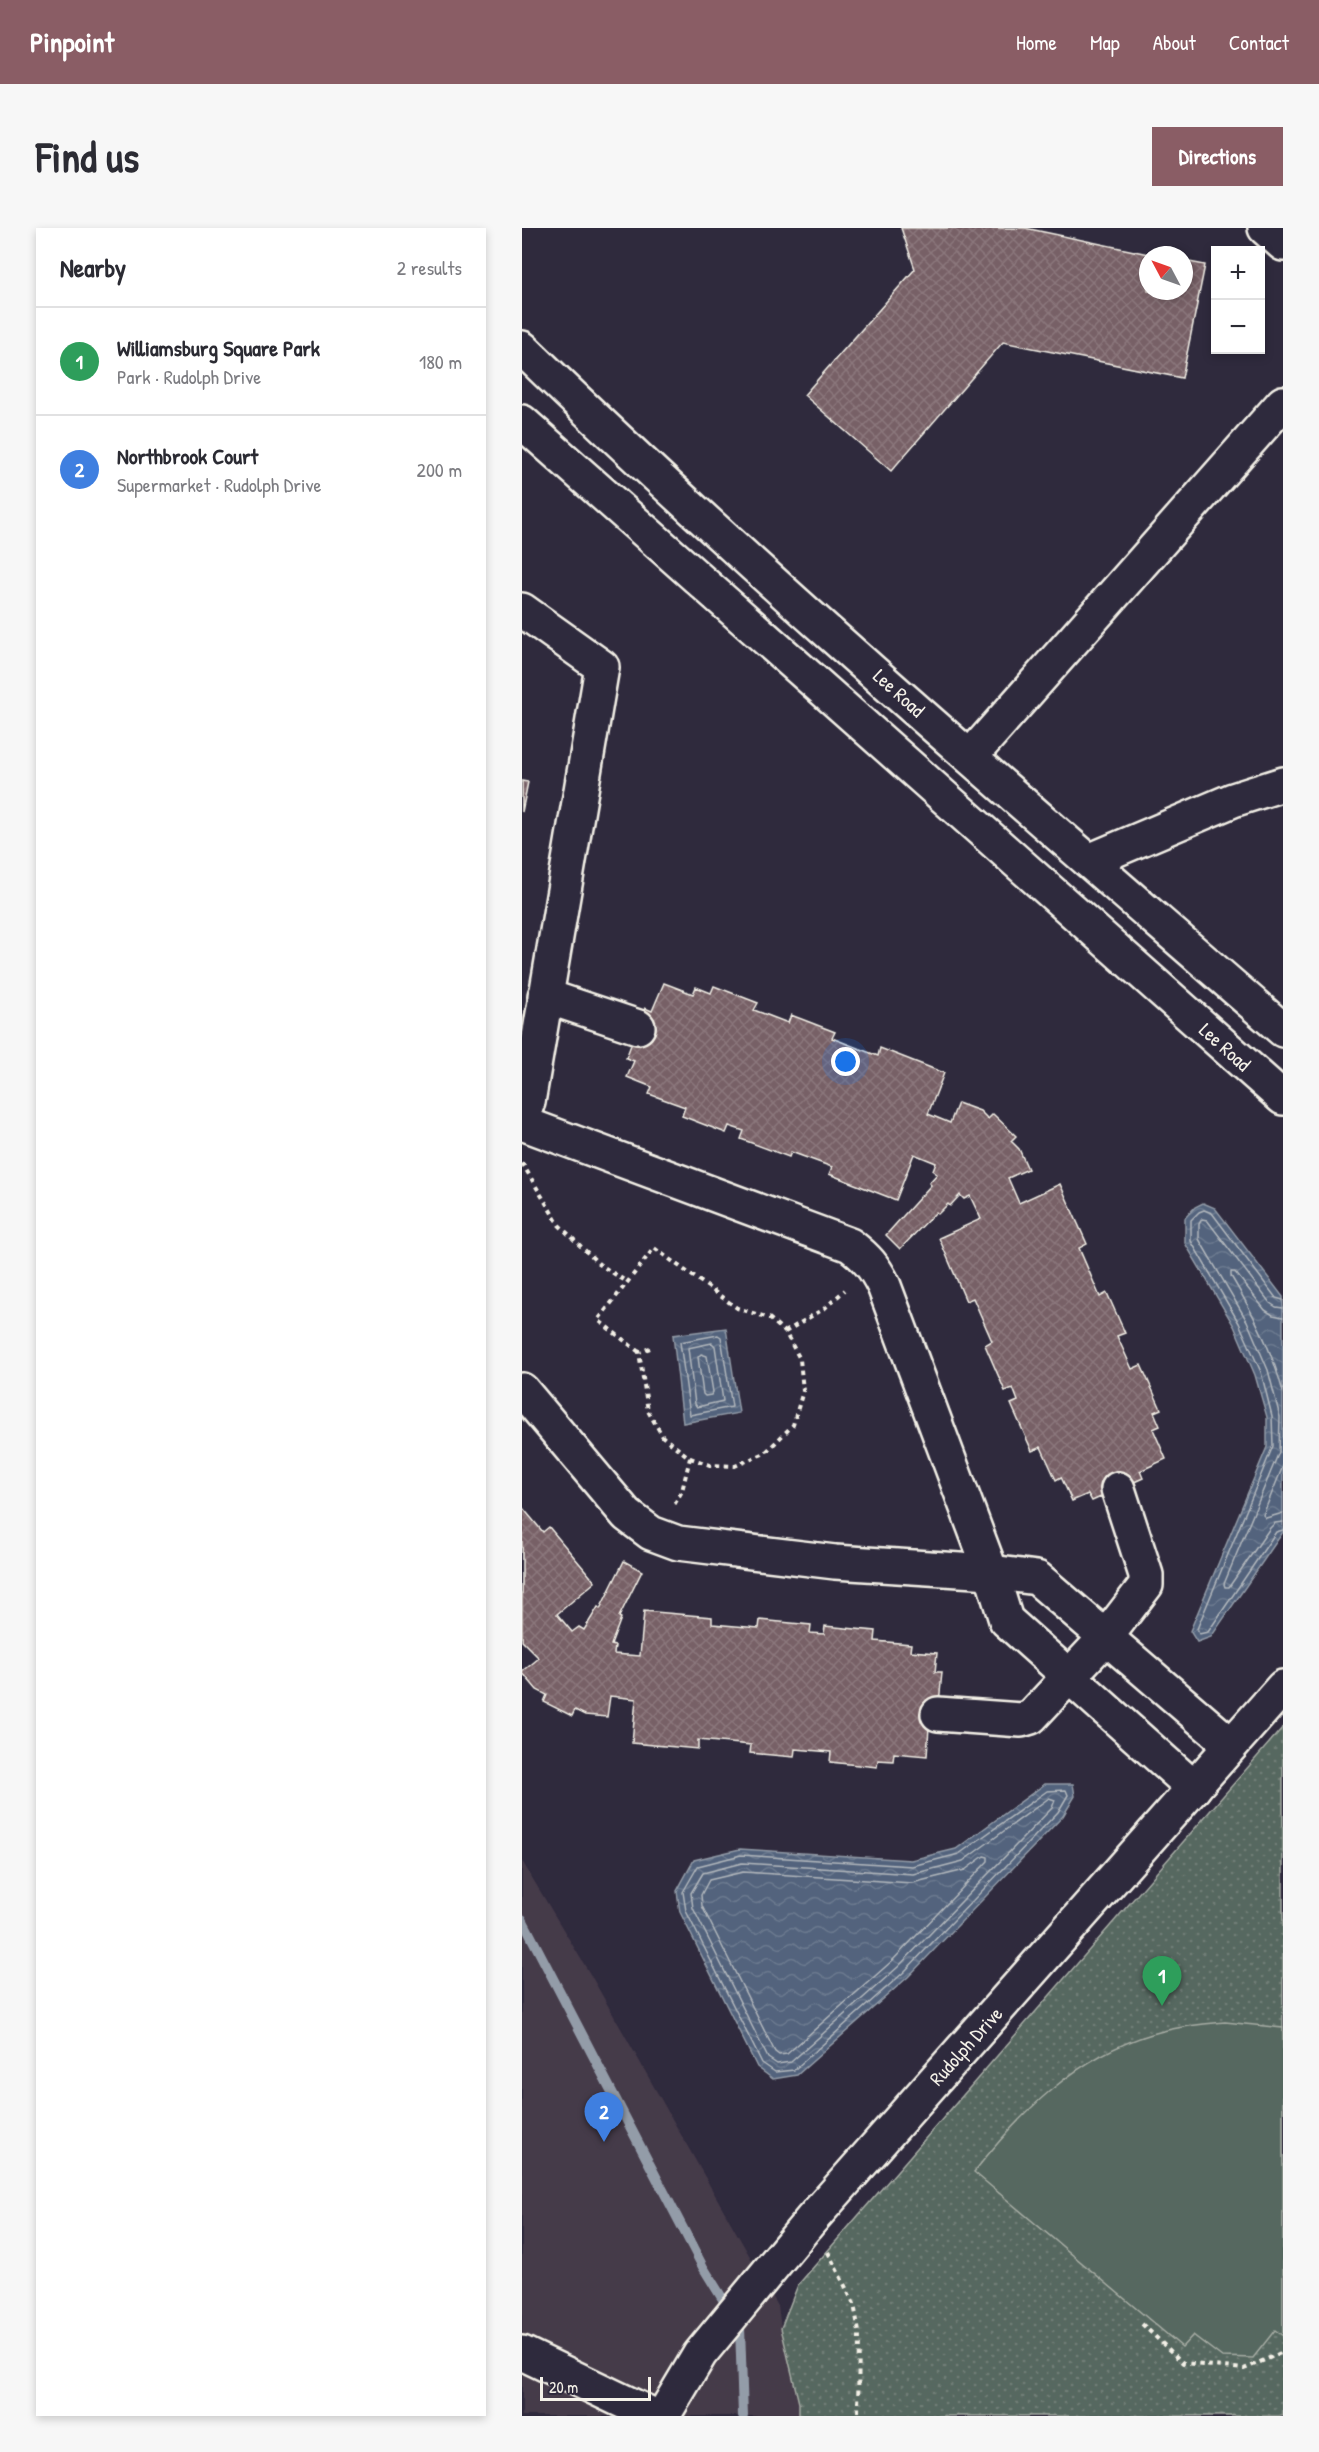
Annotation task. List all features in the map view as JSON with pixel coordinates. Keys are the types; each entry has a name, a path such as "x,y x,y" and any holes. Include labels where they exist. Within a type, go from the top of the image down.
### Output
{"street":[{"path":"1265,228 1283,244"},
{"name":"Lee Road","path":"522,348 611,435 969,757 1283,1030"},
{"path":"969,757 1283,403"},
{"name":"Lee Road","path":"522,422 1283,1098"},
{"path":"522,610 602,667 528,1102 522,1114"},
{"path":"1089,861 1233,800 1283,784"},
{"path":"545,996 638,1027"},
{"path":"522,1123 849,1245 872,1264 884,1286 991,1572 1006,1620 1194,1788"},
{"path":"522,1390 627,1515 656,1535 678,1543 835,1562 991,1572 1037,1578 1231,1745"},
{"path":"938,1714 1021,1720 1031,1717 1106,1637 1146,1585 1146,1575 1118,1489"},
{"name":"Rudolph Drive","path":"663,2416 700,2355 812,2220 1283,1687"},
{"path":"522,2354 654,2416"}],"path":[{"path":"522,1163 566,1233 599,1264 627,1282"},
{"path":"654,1248 737,1308 769,1318 785,1332 800,1359 803,1391 793,1425 765,1453 735,1466 710,1465 690,1458 663,1437 648,1411 639,1352 598,1320 654,1248"},
{"path":"785,1332 825,1308 872,1264"},
{"path":"639,1352 650,1348"},
{"path":"656,1535 682,1491 690,1458"},
{"path":"812,2220 854,2304 859,2332 858,2416"},
{"path":"1142,2324 1183,2362 1244,2369 1283,2352"}],"shaded area":[{"path":"522,1861 593,1979 778,2306 799,2403 799,2416 522,2416"}],"green space":[{"path":"1283,1727 1283,2416 799,2416 799,2403 781,2328 798,2285"},
{"path":"1225,2022 1283,2028 1283,2336 1275,2330 1253,2358 1222,2357 1193,2335 1182,2347 974,2172 1031,2108 1052,2089 1099,2056 1125,2044 1170,2029"}],"water":[{"path":"1203,1203 1215,1208 1283,1297 1283,1532 1211,1637 1197,1642 1190,1631 1267,1447 1267,1417 1255,1375 1234,1326 1185,1243 1185,1218 1195,1207"},
{"path":"726,1328 739,1413 683,1423 673,1335"},
{"path":"1045,1784 1073,1784 1075,1796 1063,1816 908,1977 797,2075 773,2079 757,2067 680,1912 677,1891 694,1860 740,1849 911,1860 956,1849"}],"building":[{"path":"901,228 1025,228 1139,252 1139,300 1193,300 1193,263 1205,265 1182,378 1003,342 891,471 804,395 915,269"},
{"path":"522,781 528,782 522,812"},
{"path":"664,983 693,994 696,987 711,993 714,986 758,1003 754,1010 788,1023 791,1015 835,1032 832,1038 878,1056 880,1048 944,1073 928,1114 950,1123 958,1103 980,1111 988,1119 993,1114 1016,1136 1011,1141 1019,1149 1028,1169 1008,1178 1019,1203 1060,1184 1087,1244 1079,1248 1100,1297 1107,1293 1125,1333 1117,1336 1132,1369 1141,1365 1161,1409 1154,1412 1160,1426 1153,1429 1166,1459 1140,1471 1143,1478 1092,1501 1088,1494 1072,1501 1061,1477 1056,1480 1041,1447 1032,1451 1011,1404 1018,1401 1013,1388 1005,1391 985,1345 992,1341 973,1298 966,1301 939,1238 981,1219 970,1196 964,1199 960,1195 950,1206 948,1204 938,1214 936,1212 900,1249 886,1235 931,1185 929,1183 937,1174 933,1171 936,1163 914,1154 896,1200 829,1174 832,1167 791,1152 789,1157 741,1139 744,1131 729,1126 726,1133 682,1116 685,1107 649,1094 652,1087 627,1077 634,1061 626,1058 645,1008 652,1011"},
{"path":"522,1507 543,1532 549,1527 595,1582 557,1614 572,1632 579,1627 584,1630 598,1607 600,1609 624,1561 642,1571 619,1617 621,1618 611,1645 615,1646 614,1654 640,1656 644,1611 712,1617 712,1624 759,1628 760,1620 811,1625 810,1633 824,1634 825,1626 876,1631 875,1641 911,1644 910,1651 937,1653 935,1672 942,1672 938,1714 929,1727 927,1756 894,1753 893,1761 878,1760 877,1767 830,1762 831,1752 795,1749 794,1757 750,1753 751,1745 698,1740 698,1749 632,1743 636,1699 610,1696 607,1717 585,1715 575,1710 572,1716 544,1702 547,1695 537,1690 522,1672 539,1658 522,1641"}],"waterway":[{"path":"522,1919 703,2267 740,2327 743,2416"}],"place":[{"name":"Williamsburg Square Park","path":"1162,2006"},
{"name":"Northbrook Court","path":"604,2142"}]}
